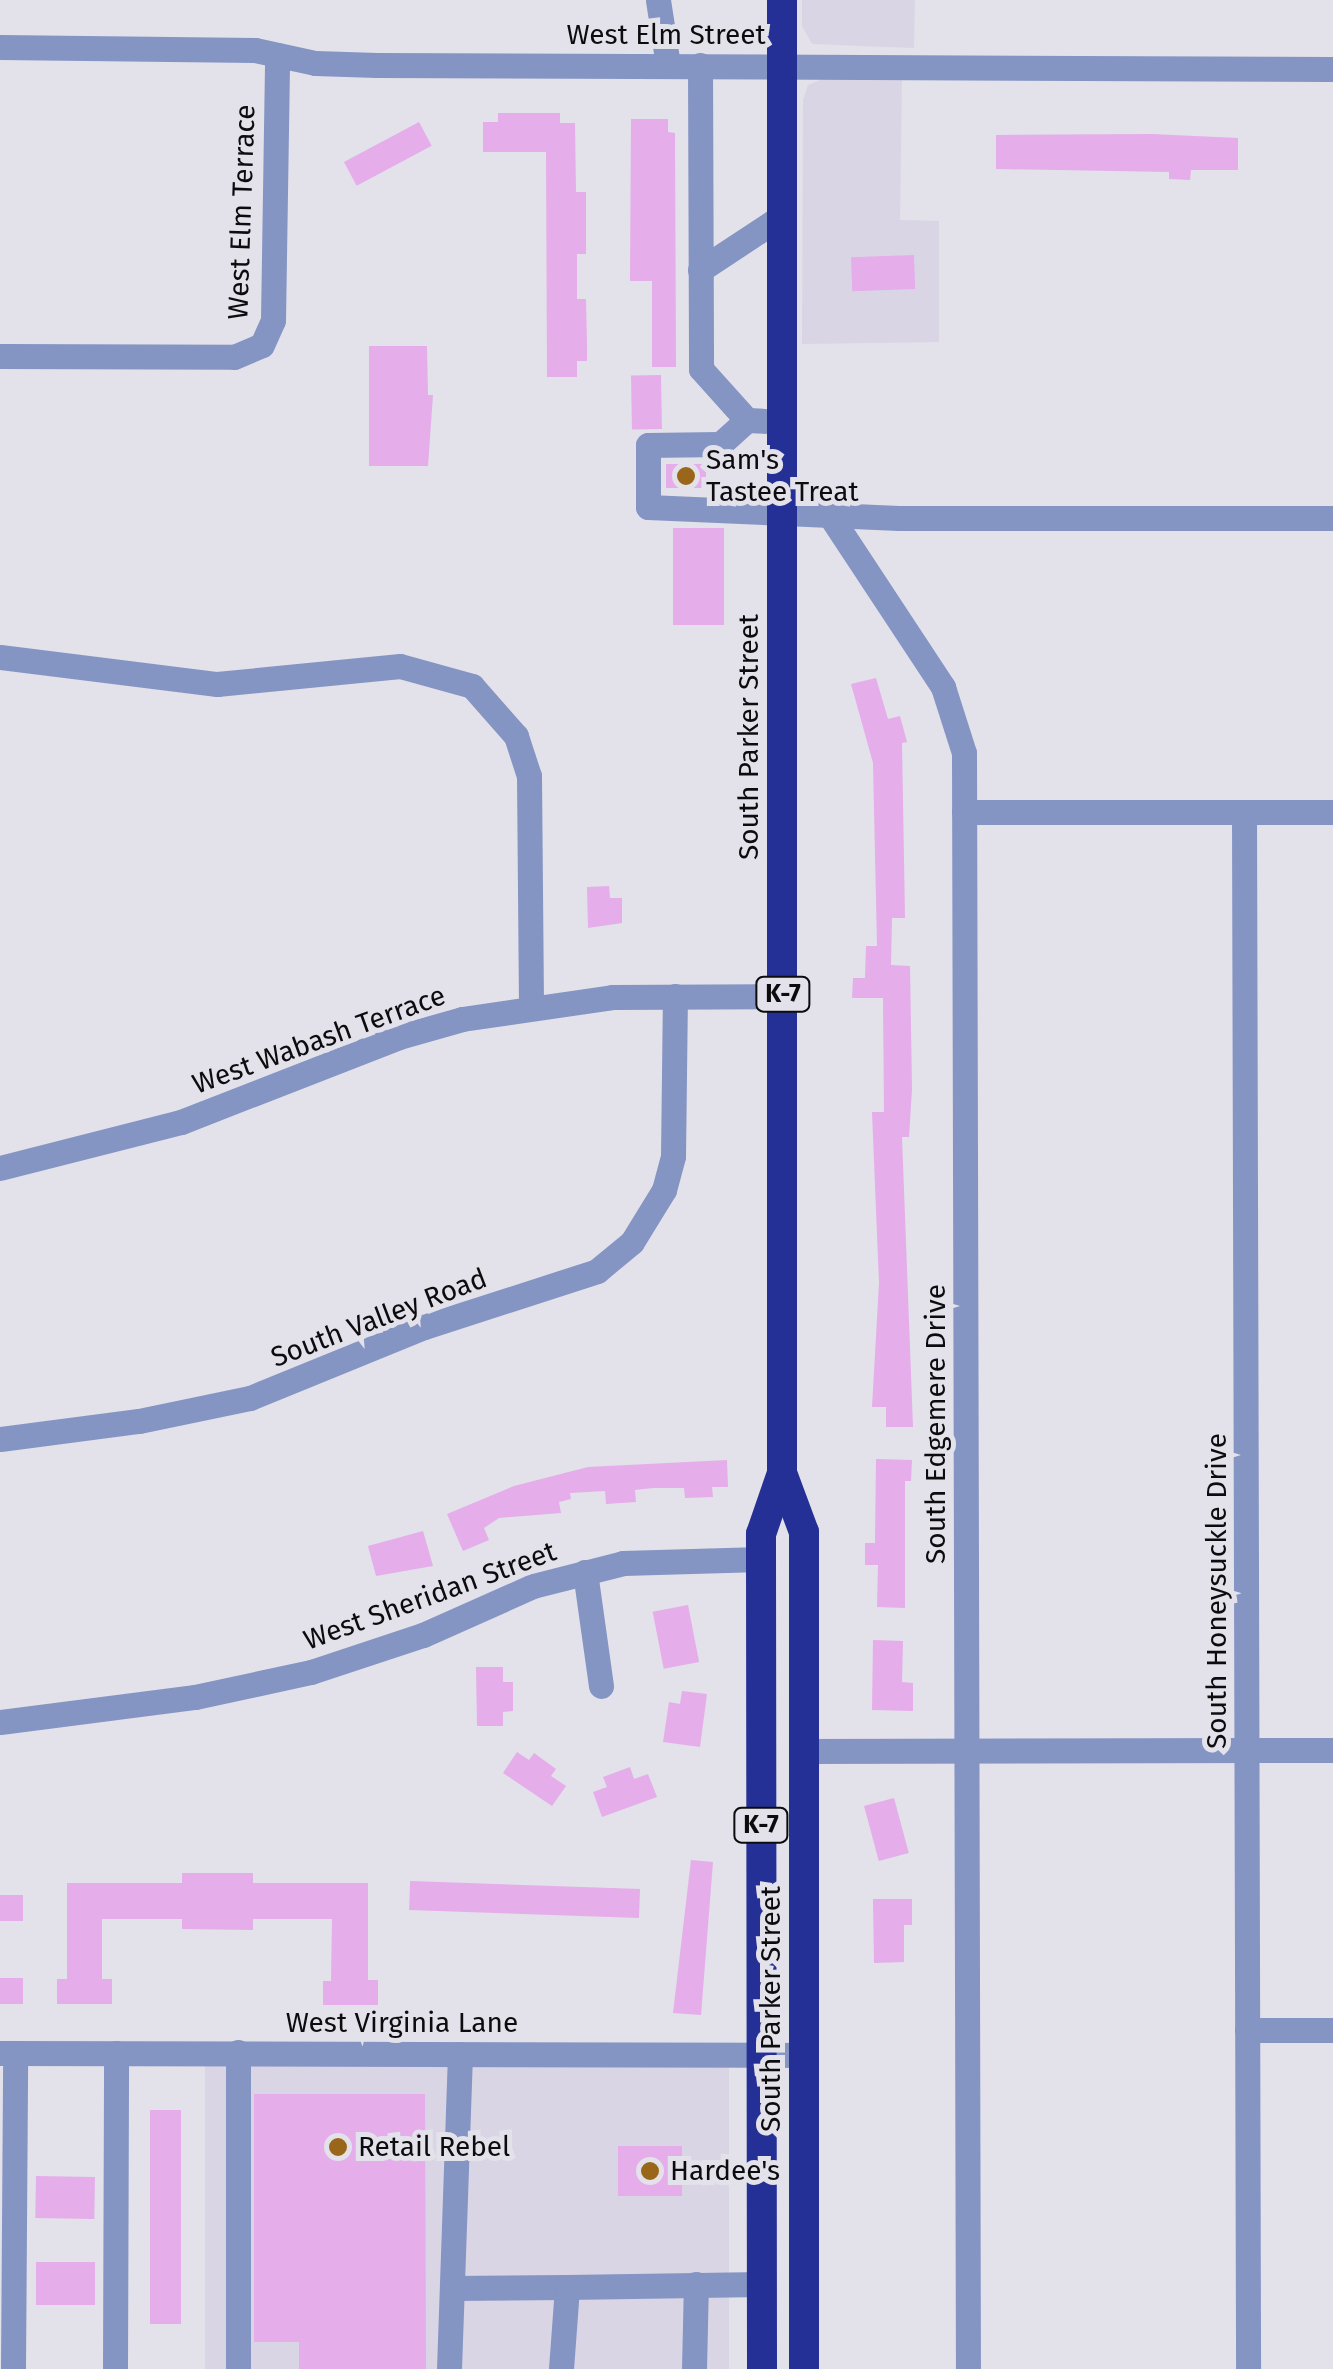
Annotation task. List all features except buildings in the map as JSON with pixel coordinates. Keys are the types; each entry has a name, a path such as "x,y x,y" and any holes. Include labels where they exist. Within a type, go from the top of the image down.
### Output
{"highway":[{"name":"South Parker Street","path":"762,2369 761,1534 782,1473 782,0"},
{"name":"South Parker Street","path":"782,1473 804,1532 804,2369"}],"street":[{"path":"658,0 668,65"},
{"name":"West Elm Street","path":"0,47 277,55 315,64 1333,69"},
{"name":"West Elm Terrace","path":"0,356 234,357 262,346 273,320 277,55"},
{"path":"700,65 701,368 747,420"},
{"path":"700,270 782,216"},
{"path":"782,421 747,420 720,444 648,444 648,507 831,517 1333,518"},
{"name":"South Edgemere Drive","path":"831,517 957,714 964,812 968,2369"},
{"path":"0,657 217,684 400,666 472,686 516,736 528,776 531,1007"},
{"path":"964,812 1333,812"},
{"name":"South Honeysuckle Drive","path":"1244,812 1248,2369"},
{"name":"West Wabash Terrace","path":"0,1168 180,1122 399,1036 531,1007 675,996 782,996"},
{"name":"South Valley Road","path":"0,1438 250,1398 424,1327 597,1271 632,1242 664,1190 674,1156 675,996"},
{"name":"West Sheridan Street","path":"0,1722 195,1697 311,1672 584,1572 653,1560 761,1560"},
{"name":"West Sheridan Street","path":"584,1572 601,1686"},
{"path":"804,1751 1333,1750"},
{"path":"1247,2030 1333,2030"},
{"path":"238,2052 238,2369"},
{"path":"7,2053 12,2369"},
{"name":"West Virginia Lane","path":"7,2053 804,2055"},
{"path":"115,2369 116,2053"},
{"path":"449,2369 460,2054"},
{"path":"694,2369 696,2284"},
{"path":"452,2288 762,2284"},
{"path":"561,2369 567,2287"}],"shaded area":[{"path":"802,0 915,0 914,48 812,44 802,26"},
{"path":"825,78 902,79 900,220 939,221 939,342 802,344 803,100 808,85"},
{"path":"205,2065 729,2065 729,2369 205,2369"}],"place":[{"name":"Sam's Tastee Treat","path":"686,476"},
{"name":"Retail Rebel","path":"338,2147"},
{"name":"Hardee's","path":"650,2171"}]}
